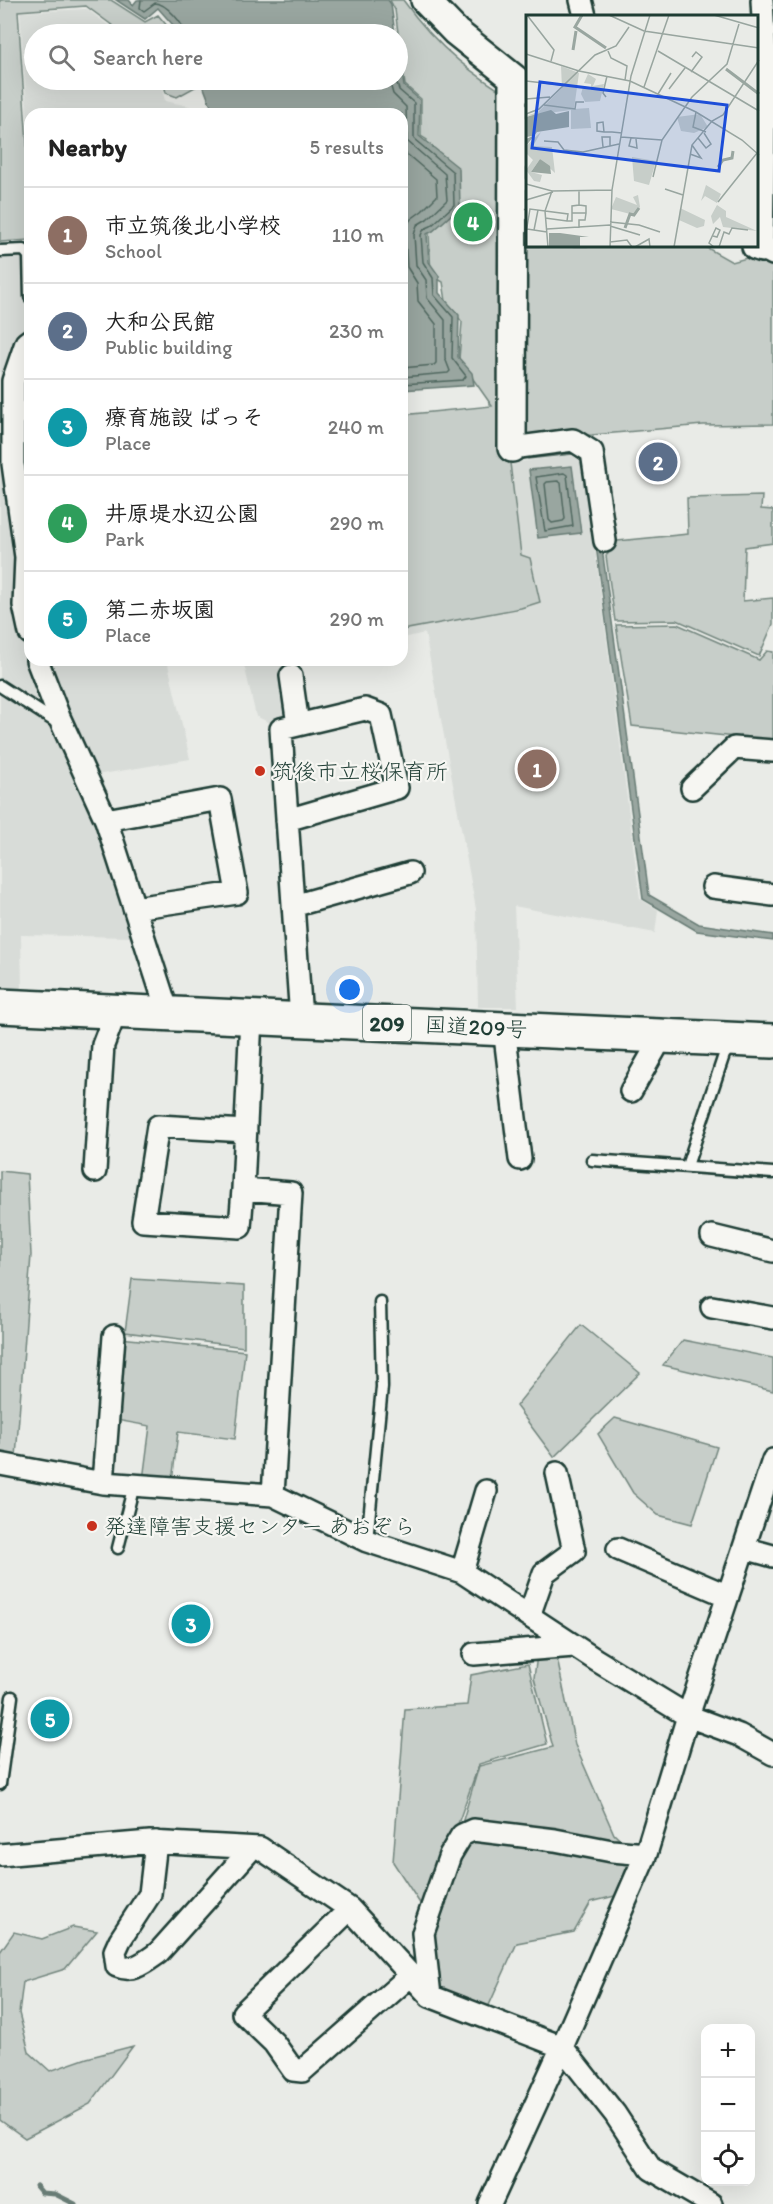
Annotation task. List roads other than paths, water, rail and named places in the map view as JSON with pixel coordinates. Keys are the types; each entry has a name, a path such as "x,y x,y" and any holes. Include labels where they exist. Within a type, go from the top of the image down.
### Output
{"highway":[{"name":"国道209号","path":"0,1006 773,1041"}],"street":[{"path":"425,0 456,32 520,84 512,448 573,440 592,452 605,541"},
{"path":"582,0 585,15"},
{"path":"762,0 768,178 764,249"},
{"path":"24,349 13,381 14,464 24,542"},
{"path":"38,666 106,820 168,1013"},
{"path":"291,676 298,725"},
{"path":"287,819 397,788 381,715 365,709 281,729 287,819 301,1019"},
{"path":"692,788 734,748 773,751"},
{"path":"106,820 220,799 237,892 134,908"},
{"path":"293,906 410,873"},
{"path":"713,887 773,895"},
{"path":"95,1171 103,1045 116,1011"},
{"path":"246,1131 158,1125 143,1221 240,1227 243,1189 246,1131 251,1017"},
{"path":"504,1028 520,1159"},
{"path":"631,1091 655,1049"},
{"path":"243,1189 291,1192 273,1495"},
{"path":"712,1236 773,1251"},
{"path":"712,1307 773,1318"},
{"path":"104,1483 114,1336"},
{"path":"490,2204 562,2047 646,1854 688,1716 773,1460"},
{"path":"0,1464 104,1483 273,1495 367,1541 462,1572 574,1646 688,1716 740,1735 773,1754"},
{"path":"529,1616 544,1573 574,1551 557,1473"},
{"path":"462,1572 486,1491"},
{"path":"744,1548 773,1556"},
{"path":"618,1549 728,1596"},
{"path":"474,1654 574,1646"},
{"path":"430,1996 423,1933 450,1855 462,1835 473,1830 646,1854"},
{"path":"156,1842 150,1894 120,1940 115,1952 117,1966 124,1969 139,1966 158,1953 252,1848"},
{"path":"0,1855 156,1842 260,1848 350,1909 430,1996 562,2047 615,2114 651,2169 711,2204"},
{"path":"350,1909 243,2013 274,2043 293,2070 302,2071 411,1975"}],"lane":[{"path":"0,251 24,250"},
{"path":"0,686 64,728"},
{"path":"687,1166 725,1051 741,1039"},
{"path":"592,1160 773,1173"},
{"path":"367,1541 381,1387 380,1302"},
{"path":"118,1548 134,1485"},
{"path":"0,1784 12,1697"}],"water":[{"path":"116,0 129,0 133,5 137,0 388,0 391,4 394,24 172,24 158,8 145,19"},
{"path":"205,90 408,90 420,100 419,136 459,168 460,207 427,234 429,262 439,276 439,293 459,315 458,357 472,373 474,385 408,390 408,108 212,108"},
{"path":"573,448 590,460 649,895 699,924 773,935 773,941 697,931 643,899 585,463 573,454 528,459 527,454"},
{"path":"572,466 581,533 538,538 529,470"}],"waterway":[{"path":"36,2186 42,2193 55,2194 75,2204"}],"place":[{"name":"井原堤水辺公園","path":"473,222"},
{"name":"大和公民館","path":"658,462"},
{"name":"市立筑後北小学校","path":"537,769"},
{"name":"筑後市立桜保育所","path":"260,771"},
{"name":"発達障害支援センター あおぞら","path":"92,1526"},
{"name":"療育施設 ぱっそ","path":"191,1624"},
{"name":"第二赤坂園","path":"50,1719"}]}
